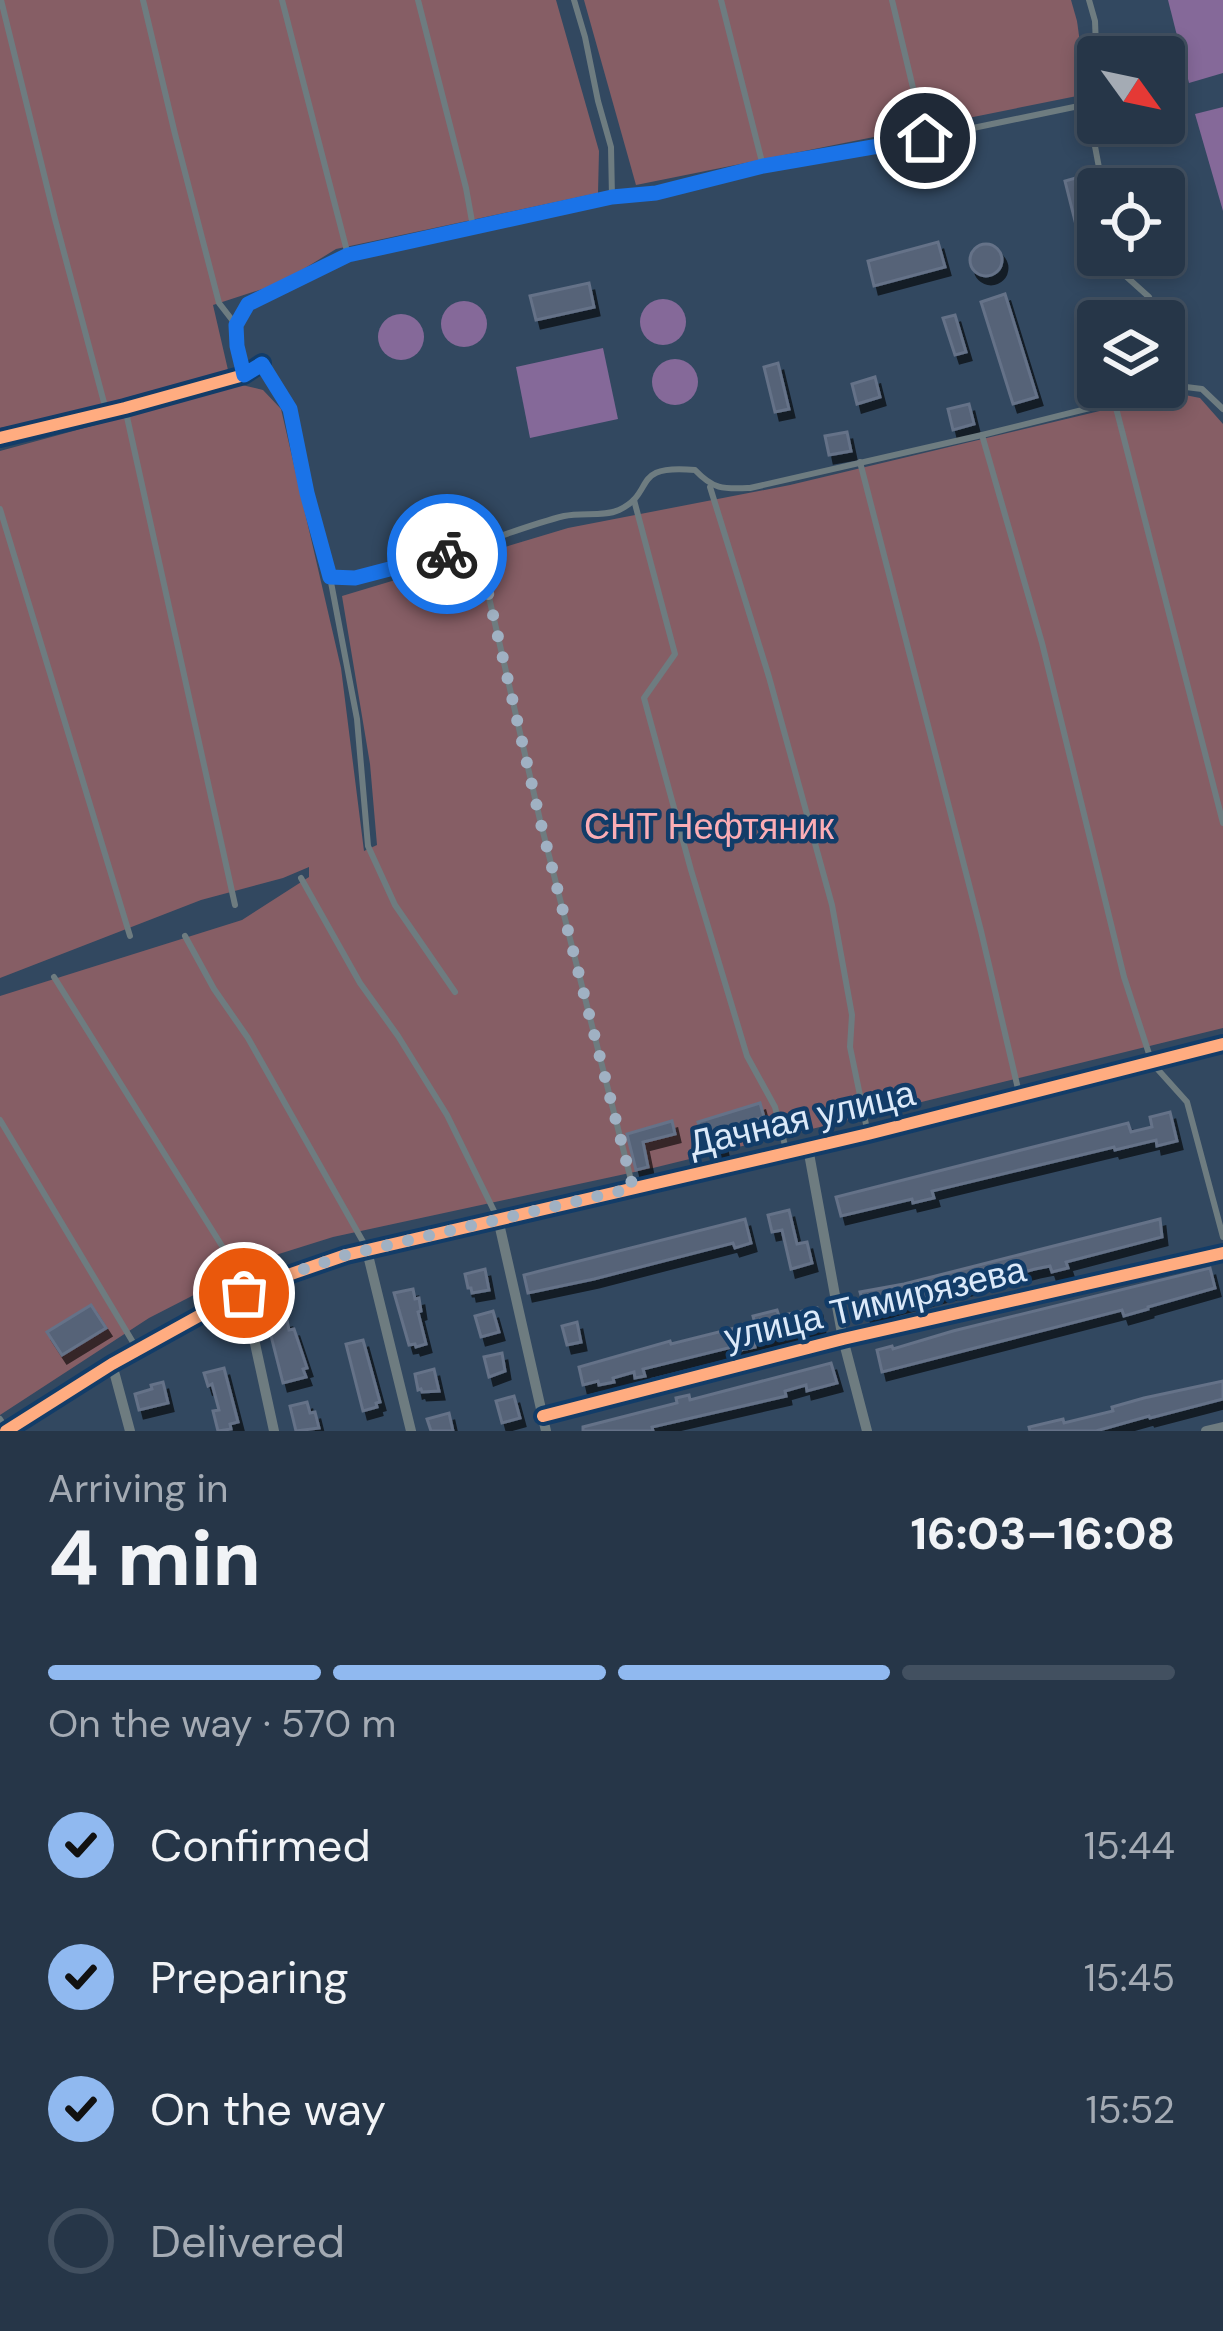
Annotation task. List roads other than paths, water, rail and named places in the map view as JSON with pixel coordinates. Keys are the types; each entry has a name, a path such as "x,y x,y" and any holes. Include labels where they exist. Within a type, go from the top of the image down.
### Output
{"street":[{"path":"0,438 244,375 262,364"},
{"name":"Дачная улица","path":"7,1430 112,1364 244,1293 307,1268 1223,1044"},
{"path":"808,1148 843,1339 867,1431"},
{"path":"498,1219 546,1431"},
{"path":"368,1251 411,1431"},
{"name":"улица Тимирязева","path":"542,1416 843,1339 1223,1253"},
{"path":"244,1293 274,1431"},
{"path":"112,1364 130,1431"},
{"path":"1206,1431 1223,1427"}],"lane":[{"path":"1,0 107,413"},
{"path":"143,0 219,303 236,325"},
{"path":"282,0 348,255"},
{"path":"418,0 473,227"},
{"path":"574,0 611,147 612,197"},
{"path":"721,0 763,166"},
{"path":"892,0 925,138"},
{"path":"1089,0 1096,36"},
{"path":"244,375 236,325 248,304 348,255 1077,105"},
{"path":"1125,276 1150,300"},
{"path":"262,364 290,409 330,577 357,719 368,847 394,905 454,992"},
{"path":"1185,387 1202,389 1223,409"},
{"path":"125,408 235,905"},
{"path":"710,485 750,488 1084,408"},
{"path":"1116,408 1223,823"},
{"path":"982,435 1042,644 1124,977 1152,1063 1187,1102 1223,1238"},
{"path":"860,462 1020,1097"},
{"path":"330,577 355,578 567,515 617,511 634,499 648,476 668,467 695,470 710,485 770,676 832,904 852,1015 850,1047 868,1134"},
{"path":"634,499 675,654 644,698 748,1056 775,1107 787,1153"},
{"path":"0,508 130,936"},
{"path":"477,545 540,820 633,1188"},
{"path":"301,878 360,983 447,1115 498,1219"},
{"path":"185,936 368,1251"},
{"path":"54,977 232,1262 244,1293"},
{"path":"0,1120 138,1350"},
{"path":"0,1419 7,1430"}],"park label":[{"name":"СНТ Нефтяник","path":"709,826"}]}
